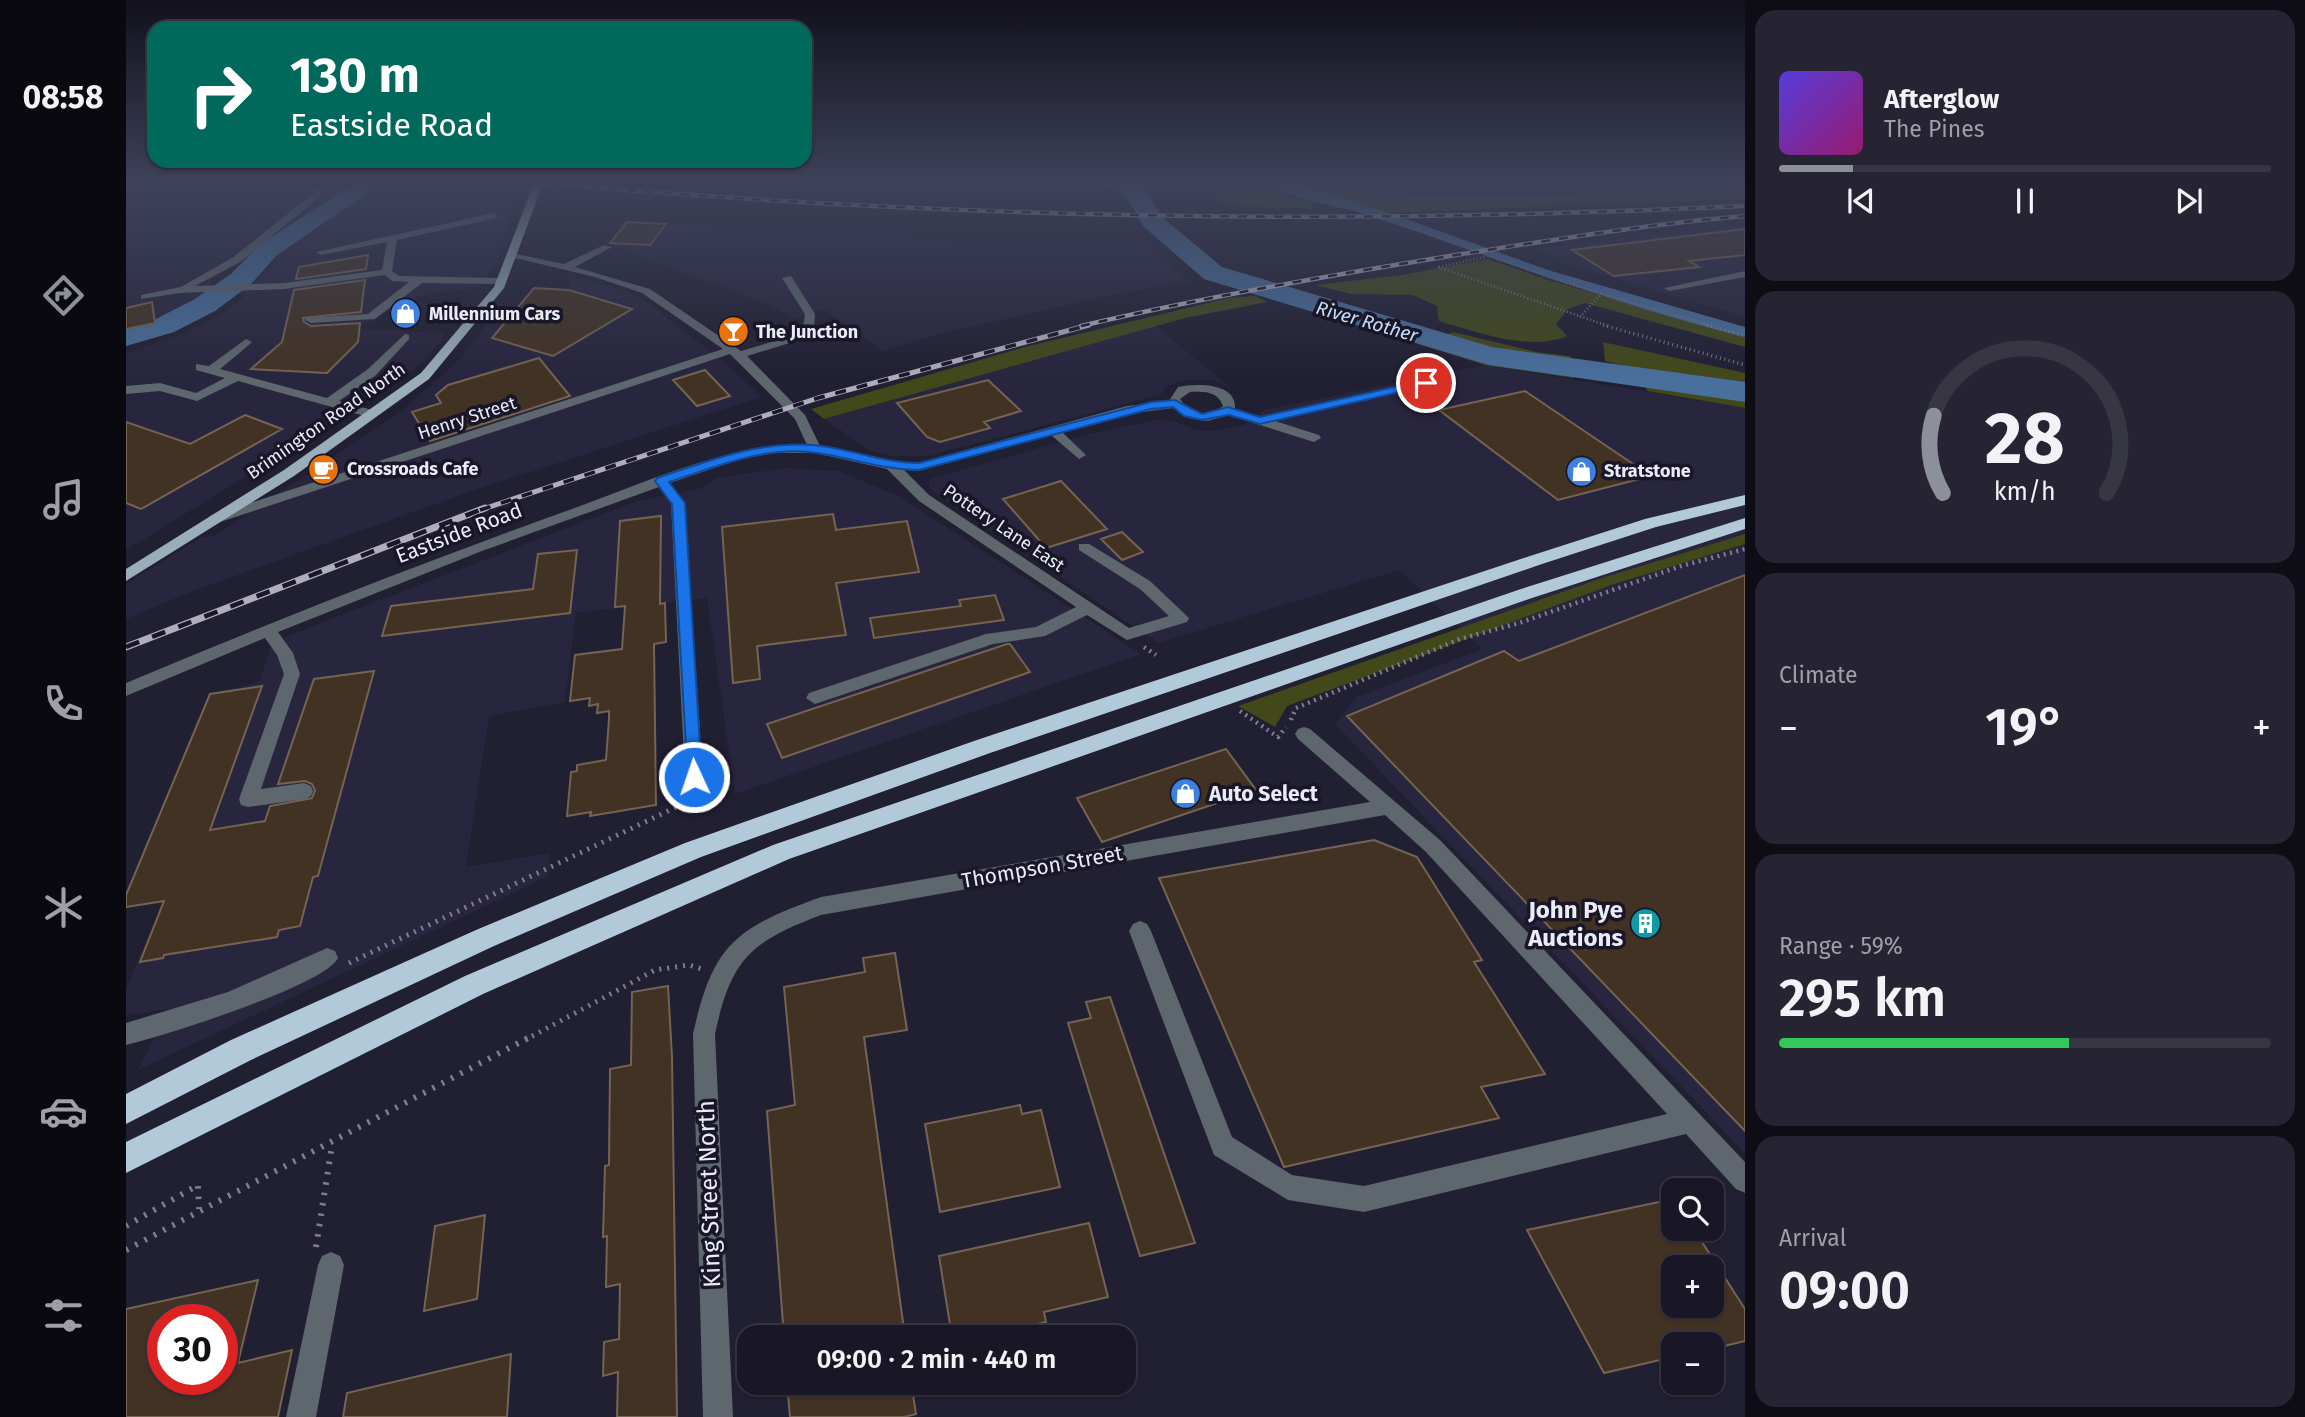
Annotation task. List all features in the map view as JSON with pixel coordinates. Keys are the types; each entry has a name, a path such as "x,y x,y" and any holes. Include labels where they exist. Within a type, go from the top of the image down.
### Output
{"highway":[{"path":"126,1110 242,1050 449,954 693,850 982,747 1522,564 1651,523 1745,500"},
{"path":"126,1158 474,985 781,852 1525,594 1745,523"}],"main road":[{"name":"Brimington Road North","path":"126,576 289,473 425,376 501,281 515,247"}],"street":[{"path":"180,290 236,260 252,247"},
{"path":"321,252 346,247"},
{"path":"387,272 391,247"},
{"path":"558,267 579,247"},
{"path":"558,267 607,247"},
{"path":"512,256 646,291 735,352 801,418 815,449 892,466 919,467 1128,410 1175,404 1188,414 1202,417 1228,411 1314,438"},
{"path":"145,297 180,290 251,288 387,272 396,279 501,281"},
{"path":"1669,288 1745,275"},
{"name":"Henry Street","path":"215,519 735,352 789,340 808,329 810,314 787,278"},
{"path":"311,320 371,317 419,280"},
{"path":"328,402 372,372 405,337"},
{"path":"246,342 206,368 373,414"},
{"path":"126,390 160,387 197,397 236,377"},
{"path":"1260,421 1426,383"},
{"path":"1175,404 1177,394 1182,390 1199,387 1225,396 1230,403 1228,411"},
{"path":"1053,430 1079,455"},
{"name":"Eastside Road","path":"126,690 268,629 662,481 742,454 776,449 815,449"},
{"name":"Pottery Lane East","path":"892,466 925,498 1127,634 1181,618 1145,585 1084,547"},
{"path":"662,481 678,503 694,777"},
{"path":"815,698 992,638 1038,632 1087,608"},
{"path":"268,629 285,653 292,674 248,799 304,791"},
{"path":"1304,734 1433,846 1745,1180"},
{"name":"Thompson Street","path":"719,974 736,948 773,923 821,906 1388,807"},
{"path":"1140,931 1223,1146 1288,1187 1364,1199 1690,1121"},
{"path":"126,1034 179,1023 336,962"},
{"name":"King Street North","path":"718,1417 704,1034 719,974"},
{"path":"301,1417 331,1265"}],"path":[{"path":"1462,247 1745,336"},
{"path":"1486,256 1438,267 1635,336 1745,365"},
{"path":"1580,317 1602,293"},
{"path":"1231,705 1278,737 1296,708 1413,657 1546,614 1617,586 1745,549"},
{"path":"336,962 690,801 694,777"},
{"path":"126,1250 199,1209 332,1144 655,970 689,965 719,974"},
{"path":"331,1265 315,1253 332,1144"},
{"path":"126,1226 198,1185 199,1209"}],"shaded area":[{"path":"126,247 261,247 212,280 210,286 251,285 274,266 276,256 283,247 501,247 479,288 430,293 403,302 357,329 447,333 427,358 402,379 126,550 126,354 189,331 221,315 245,296 236,293 204,294 156,324 126,332"},
{"path":"616,247 1147,247 1189,281 1102,297 939,334 883,351 823,309 797,319 767,304"},
{"path":"1745,247 1745,317 1562,263 1538,248"},
{"path":"571,277 627,291 644,300 730,367 761,397 469,492 193,591 126,619 126,584 202,537 214,536 398,414 460,359 495,314 534,319 568,293"},
{"path":"1156,326 1231,388 1212,380 1188,380 1167,386 1159,395 928,456 893,456 871,451 824,419"},
{"path":"1485,365 1745,408 1745,1153 1335,724 1357,697 1482,649 1399,570 1158,643 930,489 929,479 1089,434 1156,420 1174,421 1196,430 1214,431 1244,425 1264,410"},
{"path":"786,468 838,471 899,496 1141,654 735,794 707,598 576,613 565,702 489,716 466,867 550,853 549,876 138,1070 169,1009 126,1015 126,989 163,901 126,907 126,895 210,694 259,682 272,643 320,623 637,501 703,488 717,478"}],"green space":[{"path":"1488,259 1548,280 1745,337 1745,347 1585,303 1568,309 1556,324 1567,336 1537,342 1503,339 1439,321 1437,306 1413,295 1352,294 1315,285 1402,275"},
{"path":"1255,296 1267,302 1185,318 824,419 811,409 1025,347 1229,298"},
{"path":"1420,331 1444,336 1453,332 1536,352 1570,356 1574,378 1485,365 1415,343"},
{"path":"1603,342 1745,373 1745,408 1647,391 1642,370 1605,361"},
{"path":"1745,534 1745,544 1614,584 1287,706 1275,727 1238,706 1602,578"}],"building":[{"path":"1596,247 1745,247 1745,255 1689,261 1699,267 1614,276 1572,250"},
{"path":"368,255 366,269 296,279 299,267"},
{"path":"365,280 361,312 303,318 304,322 311,326 360,323 358,342 327,373 251,369 282,342 294,290"},
{"path":"534,288 569,290 632,309 553,356 492,338"},
{"path":"152,302 155,323 126,329 126,308"},
{"path":"539,358 570,396 430,441 412,412 441,403 436,395 448,385"},
{"path":"705,370 730,396 697,406 673,380"},
{"path":"988,380 1021,411 984,422 990,428 940,442 927,437 897,403"},
{"path":"1525,391 1651,476 1558,500 1439,410"},
{"path":"245,415 282,429 141,509 126,503 126,422 190,444"},
{"path":"1061,481 1107,529 1046,548 1003,499"},
{"path":"833,514 836,530 907,521 919,572 836,583 846,635 757,646 760,679 733,683 722,527"},
{"path":"661,516 660,604 665,603 666,642 654,644 656,805 590,816 591,812 567,816 571,772 577,771 577,765 606,760 609,719 609,711 597,713 598,704 589,706 590,698 570,701 575,655 622,649 625,606 615,607 620,521"},
{"path":"1122,532 1143,552 1122,560 1101,539"},
{"path":"577,550 570,613 382,636 391,606 533,589 538,554"},
{"name":"John Pye Auctions","path":"1745,575 1745,1131 1347,716 1504,651 1519,661"},
{"path":"995,595 1004,620 874,638 870,618 961,606 959,600"},
{"path":"1010,644 1030,672 782,758 767,724"},
{"path":"374,671 318,876 313,877 300,926 279,930 277,937 164,955 163,958 140,962 164,901 126,907 126,895 210,694 262,686 210,830 265,821 270,806 312,798 315,790 312,784 305,781 278,784 314,679"},
{"path":"1226,749 1256,790 1102,842 1077,798"},
{"path":"1374,840 1417,857 1482,960 1474,962 1545,1074 1481,1087 1499,1118 1284,1167 1159,878"},
{"path":"895,953 907,1030 864,1037 903,1325 783,1325 767,1111 795,1105 784,987 865,972 863,958"},
{"path":"668,986 672,1057 677,1417 617,1417 618,1372 603,1376 604,1342 619,1339 620,1284 606,1287 607,1236 603,1237 605,1166 609,1165 610,1069 631,1065 632,992"},
{"path":"1110,997 1195,1243 1140,1256 1068,1023 1091,1018 1086,1002"},
{"path":"1020,1105 1022,1114 1041,1110 1060,1187 940,1212 925,1124"},
{"path":"1661,1202 1661,1241 1701,1241 1710,1255 1661,1255 1661,1318 1724,1318 1724,1276 1745,1309 1745,1341 1724,1346 1724,1332 1661,1332 1661,1360 1604,1373 1527,1230"},
{"path":"485,1215 477,1299 424,1311 435,1226"},
{"path":"1089,1223 1108,1297 1044,1312 1046,1322 1033,1325 950,1325 939,1256"},
{"path":"258,1280 238,1363 238,1304 149,1304"},
{"path":"147,1304 147,1395 238,1395 238,1363 292,1350 278,1417 126,1417 126,1309"},
{"path":"511,1354 507,1417 343,1417 347,1393"},
{"path":"788,1395 913,1395 916,1414 904,1417 790,1417"}],"waterway":[{"path":"126,337 164,326 205,305 242,279 272,247"},
{"name":"River Rother","path":"1183,247 1213,273 1489,356 1745,392"},
{"path":"1471,247 1543,273 1745,332"}],"railway":[{"path":"1081,326 1221,296 1510,247"},
{"path":"480,510 818,398 1089,325"},
{"path":"126,647 485,508"}],"place":[{"name":"Millennium Cars","path":"406,314"},
{"name":"The Junction","path":"733,332"},
{"name":"Crossroads Cafe","path":"324,469"},
{"name":"Stratstone","path":"1581,471"},
{"name":"Auto Select","path":"1186,794"},
{"name":"John Pye Auctions","path":"1646,924"}],"route":[{"path":"694,777 678,503 662,481 742,454 776,449 815,449 892,466 919,467 1151,406 1175,404 1188,414 1202,417 1212,417 1228,411 1260,421 1272,416 1426,383"}]}
